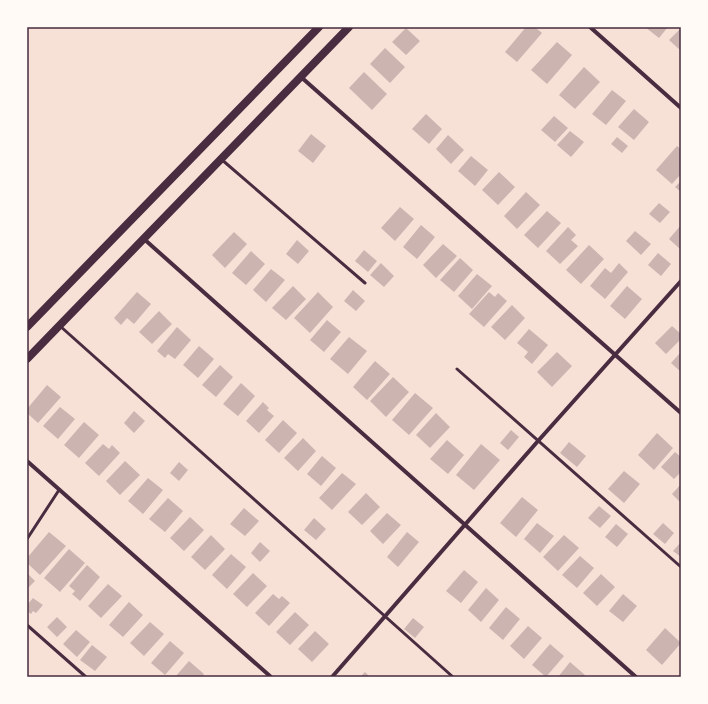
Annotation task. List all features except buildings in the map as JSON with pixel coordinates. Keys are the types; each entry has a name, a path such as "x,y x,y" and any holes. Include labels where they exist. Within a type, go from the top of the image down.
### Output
{"main road":[{"path":"27,327 319,27"},
{"path":"27,359 348,27"}],"street":[{"path":"590,27 681,108"},
{"path":"300,76 681,413"},
{"path":"144,239 636,677"},
{"path":"332,677 538,441 681,281"},
{"path":"27,461 271,677"}],"lane":[{"path":"221,159 365,284"},
{"path":"59,325 453,677"},
{"path":"457,369 681,567"},
{"path":"27,539 58,490"},
{"path":"27,625 86,677"}]}
